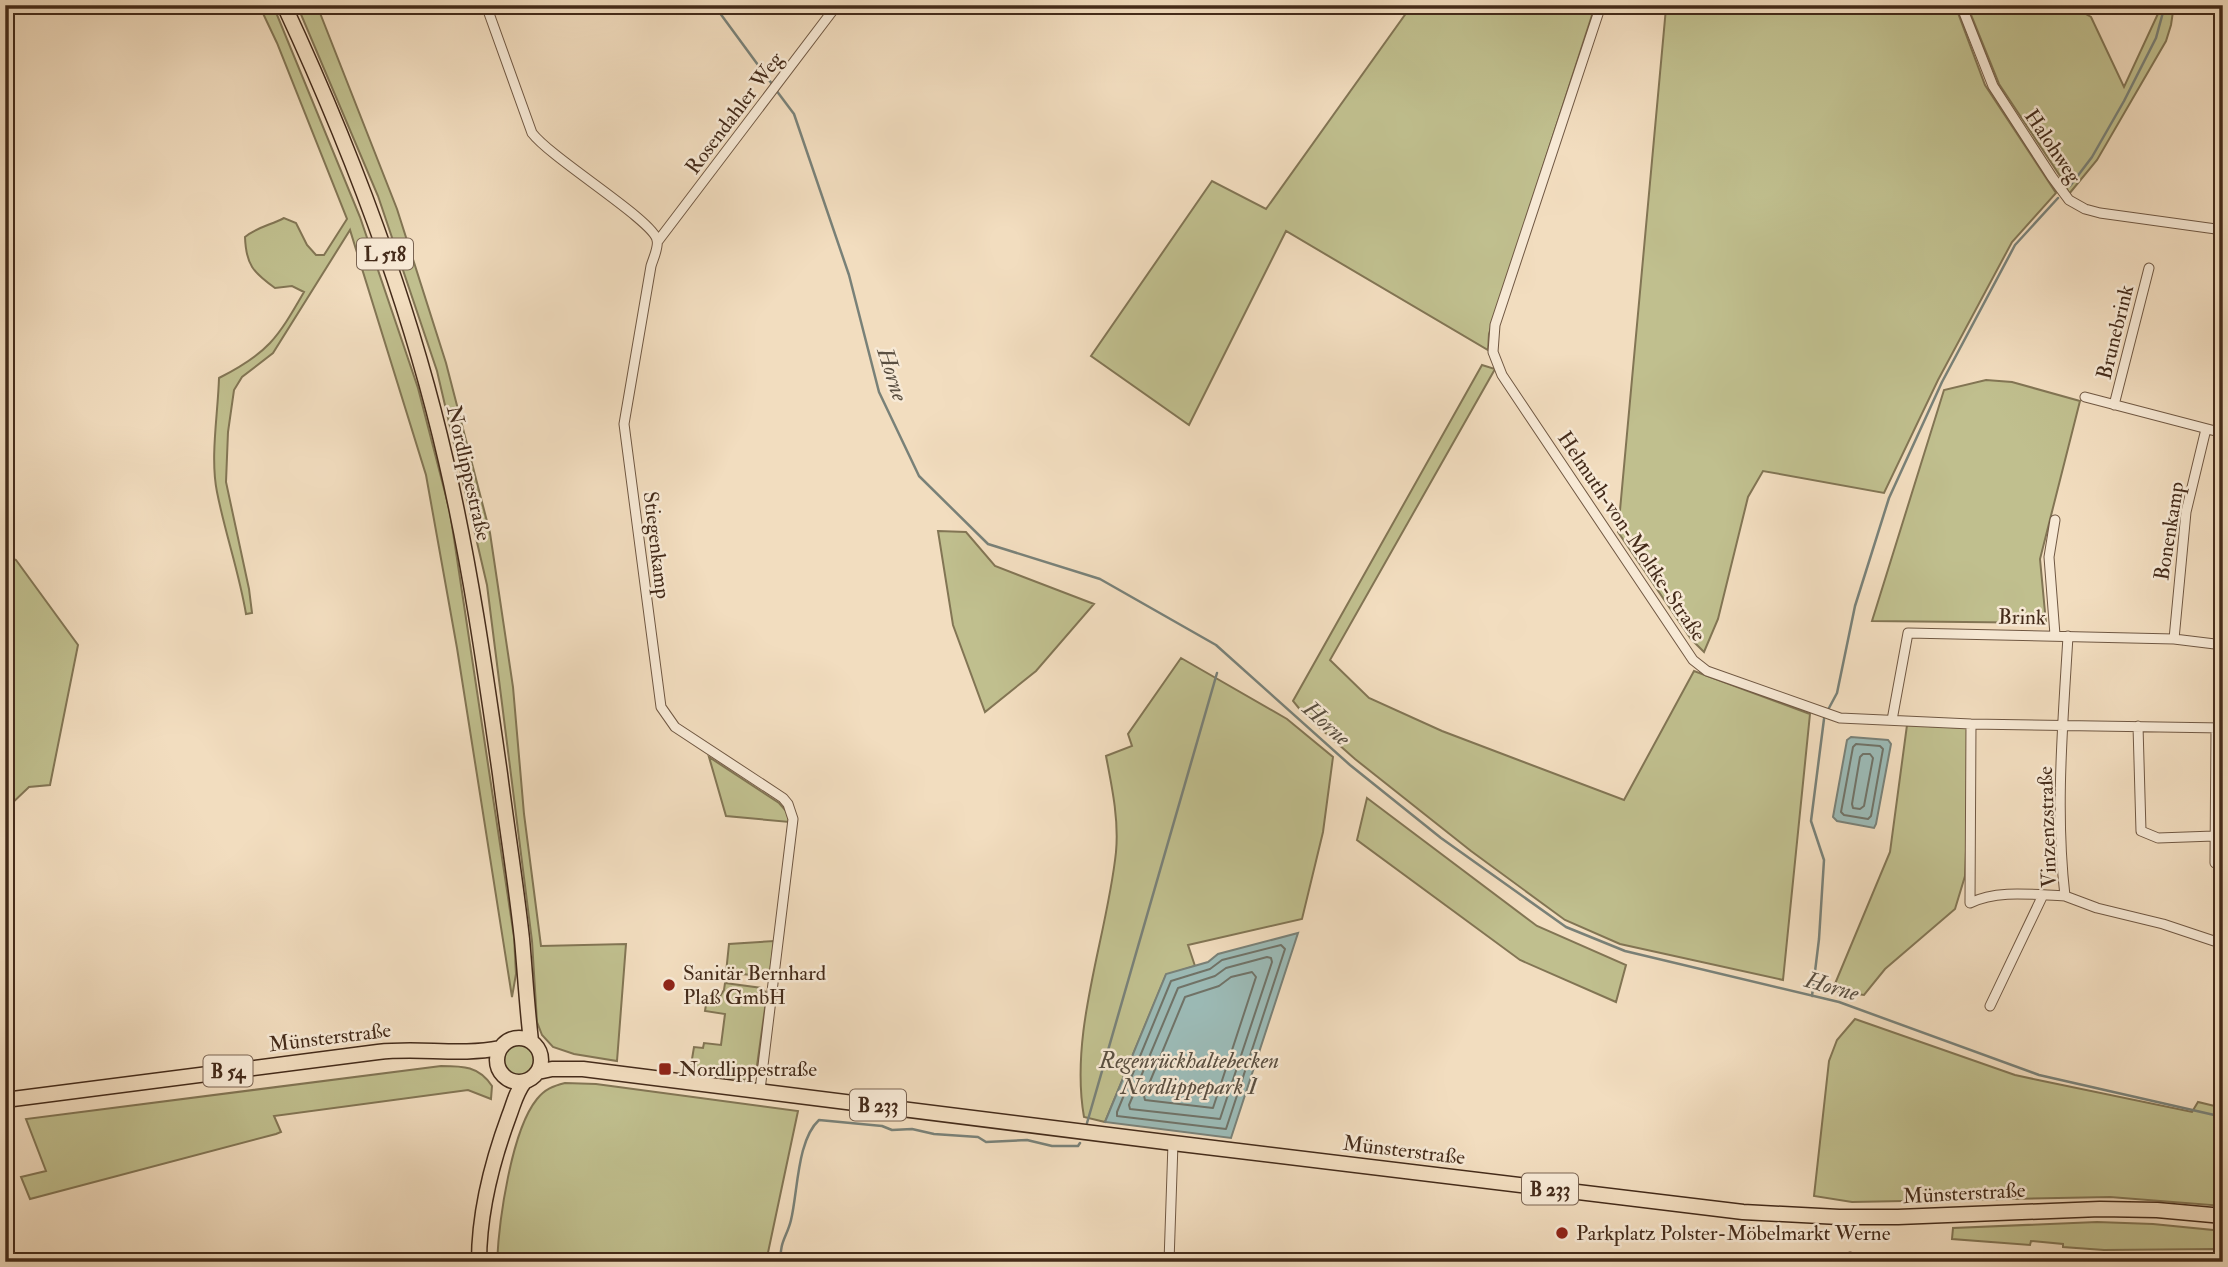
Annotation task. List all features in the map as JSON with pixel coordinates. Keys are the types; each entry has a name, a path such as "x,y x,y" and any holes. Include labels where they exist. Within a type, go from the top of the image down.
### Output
{"main road":[{"name":"Nordlippestraße","path":"284,5 349,155 390,267 427,385 446,460 470,578 489,694 522,938 531,1041"},
{"name":"Nordlippestraße","path":"513,1038 519,1022 524,972"},
{"path":"479,1262 484,1201 502,1133 515,1097 541,1063 540,1053 531,1041 513,1038 500,1048 497,1061 506,1095 502,1133"},
{"name":"Münsterstraße","path":"5,1100 379,1052 500,1048"},
{"name":"Münsterstraße","path":"451,1051 490,1062 501,1072"},
{"name":"Münsterstraße","path":"540,1053 583,1069"},
{"name":"Münsterstraße","path":"531,1077 552,1069 583,1069 1693,1207 1851,1218 2100,1209 2157,1210 2223,1216"},
{"path":"501,1072 514,1082 531,1077"}],"street":[{"path":"486,5 532,133 547,150 639,219 658,241"},
{"name":"Rosendahler Weg","path":"658,241 837,5"},
{"name":"Helmuth-von-Moltke-Straße","path":"1601,5 1495,325 1493,338 1496,361 1693,660 1707,671 1840,718 1971,724 2219,728"},
{"name":"Halohweg","path":"1961,5 1993,86 2069,200 2085,209 2101,213 2223,230"},
{"name":"Stiegenkamp","path":"658,241 651,266 624,424 661,707 675,727 783,798 792,811 793,819 760,1090"},
{"name":"Brunebrink","path":"2114,405 2149,268"},
{"path":"2085,397 2223,433"},
{"name":"Bonenkamp","path":"2174,639 2186,512 2206,429"},
{"path":"2055,520 2049,557 2055,635"},
{"name":"Brink","path":"1892,720 1908,633 2174,639 2223,645"},
{"name":"Vinzenzstraße","path":"2068,636 2062,812 2065,896 2097,908 2223,944"},
{"path":"1971,724 1970,903 1998,895 2065,896"},
{"path":"2138,726 2141,831 2158,838 2214,836"},
{"path":"2214,863 2219,728"},
{"path":"1990,1006 2043,895"},
{"path":"1169,1262 1173,1143"}],"shaded area":[{"path":"259,5 273,5 360,217 418,388 450,512 514,937 516,974 512,997 457,648 426,475 350,230 273,353 242,377 234,390 228,432 226,482 249,589 252,613 246,614 215,479 214,450 219,378 249,361 270,343 304,292 292,286 275,288 261,277 249,261 245,237 284,218 296,223 307,245 316,255 324,255 347,219 277,43"},
{"path":"297,5 333,5 320,13 397,209 446,363 490,533 513,687 524,814 541,946 626,944 617,1061 574,1054 553,1047 542,1035 537,1022 532,941 487,585 437,371 378,196"},
{"path":"1412,5 1588,5 1594,9 1489,334 1488,350 1286,231 1189,425 1091,356 1212,181 1266,209"},
{"path":"1672,5 1955,5 1985,85 2056,193 2012,242 1938,380 1884,493 1763,471 1748,497 1718,619 1704,652 1691,639 1618,532 1666,8"},
{"path":"1967,5 2070,5 2091,17 2124,87 2162,5 2174,5 2166,41 2097,160 2069,194 2064,182 1999,84"},
{"path":"1482,365 1495,369 1330,660 1369,698 1442,731 1624,800 1694,671 1810,714 1783,980 1620,944 1565,920 1471,851 1355,759 1293,701"},
{"path":"1986,380 2012,382 2080,401 2040,559 2046,623 1872,621 1944,390"},
{"path":"938,531 966,532 995,566 1094,604 1036,671 985,712 953,625"},
{"path":"5,555 16,560 78,645 50,785 29,787 5,810"},
{"path":"1181,658 1287,719 1333,757 1323,832 1302,919 1188,945 1195,966 1166,975 1105,1122 1084,1117 1081,1051 1116,852 1116,816 1106,756 1132,746 1128,734"},
{"path":"1907,725 1971,728 1965,876 1955,909 1885,969 1864,995 1832,991 1890,852"},
{"path":"709,757 779,803 787,812 789,822 726,816"},
{"path":"1367,798 1537,926 1626,965 1616,1002 1520,960 1357,840"},
{"path":"774,941 770,973 766,976 726,973 729,944"},
{"path":"725,983 762,988 767,994 756,1073 750,1081 690,1071 694,1047 703,1048 704,1043 721,1045 725,1014 705,1011 707,998 720,996"},
{"path":"1855,1019 2015,1075 2192,1112 2198,1102 2223,1108 2223,1206 2110,1197 1852,1202 1814,1196 1829,1061 1837,1040"},
{"path":"519,1041 532,1046 537,1059 532,1072 519,1077 506,1072 501,1059 506,1046"},
{"path":"441,1066 463,1067 482,1074 492,1086 491,1099 468,1090 274,1116 281,1132 276,1134 30,1199 21,1177 46,1171 26,1119"},
{"path":"565,1083 596,1084 798,1111 766,1262 497,1262 508,1177 520,1132 537,1099 549,1088"},
{"path":"2097,1222 2223,1231 2223,1252 2216,1249 2104,1250 2031,1241 2030,1245 1952,1239 1953,1228"}],"water":[{"path":"1851,737 1888,740 1891,744 1874,828 1837,821 1833,817 1847,740"},
{"name":"Regenrückhaltebecken Nordlippepark I","path":"1298,933 1231,1138 1105,1122 1166,974 1208,962 1218,954"}],"waterway":[{"name":"Horne","path":"714,5 772,84"},
{"path":"2070,186 2092,157 2124,101 2156,38 2165,5"},
{"name":"Horne","path":"776,90 794,114 849,275 879,392 919,476 988,544 1100,579 1216,645 1350,765 1441,838 1566,927 1625,951 1839,1002 2039,1075 2223,1117"},
{"path":"1829,708 1837,693 1855,606 1889,498 1942,382 2015,245 2058,198"},
{"path":"1087,1123 1217,673"},
{"path":"1812,996 1824,860 1811,821 1824,719"},
{"path":"781,1262 781,1249 791,1220 802,1153 806,1140 819,1120 882,1126 892,1130 912,1129 934,1134 978,1137 986,1142 1027,1140 1052,1146 1078,1146 1080,1143"}],"place":[{"name":"Sanitär Bernhard Plaß GmbH","path":"669,985"},
{"name":"Nordlippestraße","path":"665,1069"},
{"name":"Parkplatz Polster-Möbelmarkt Werne","path":"1562,1233"}]}
